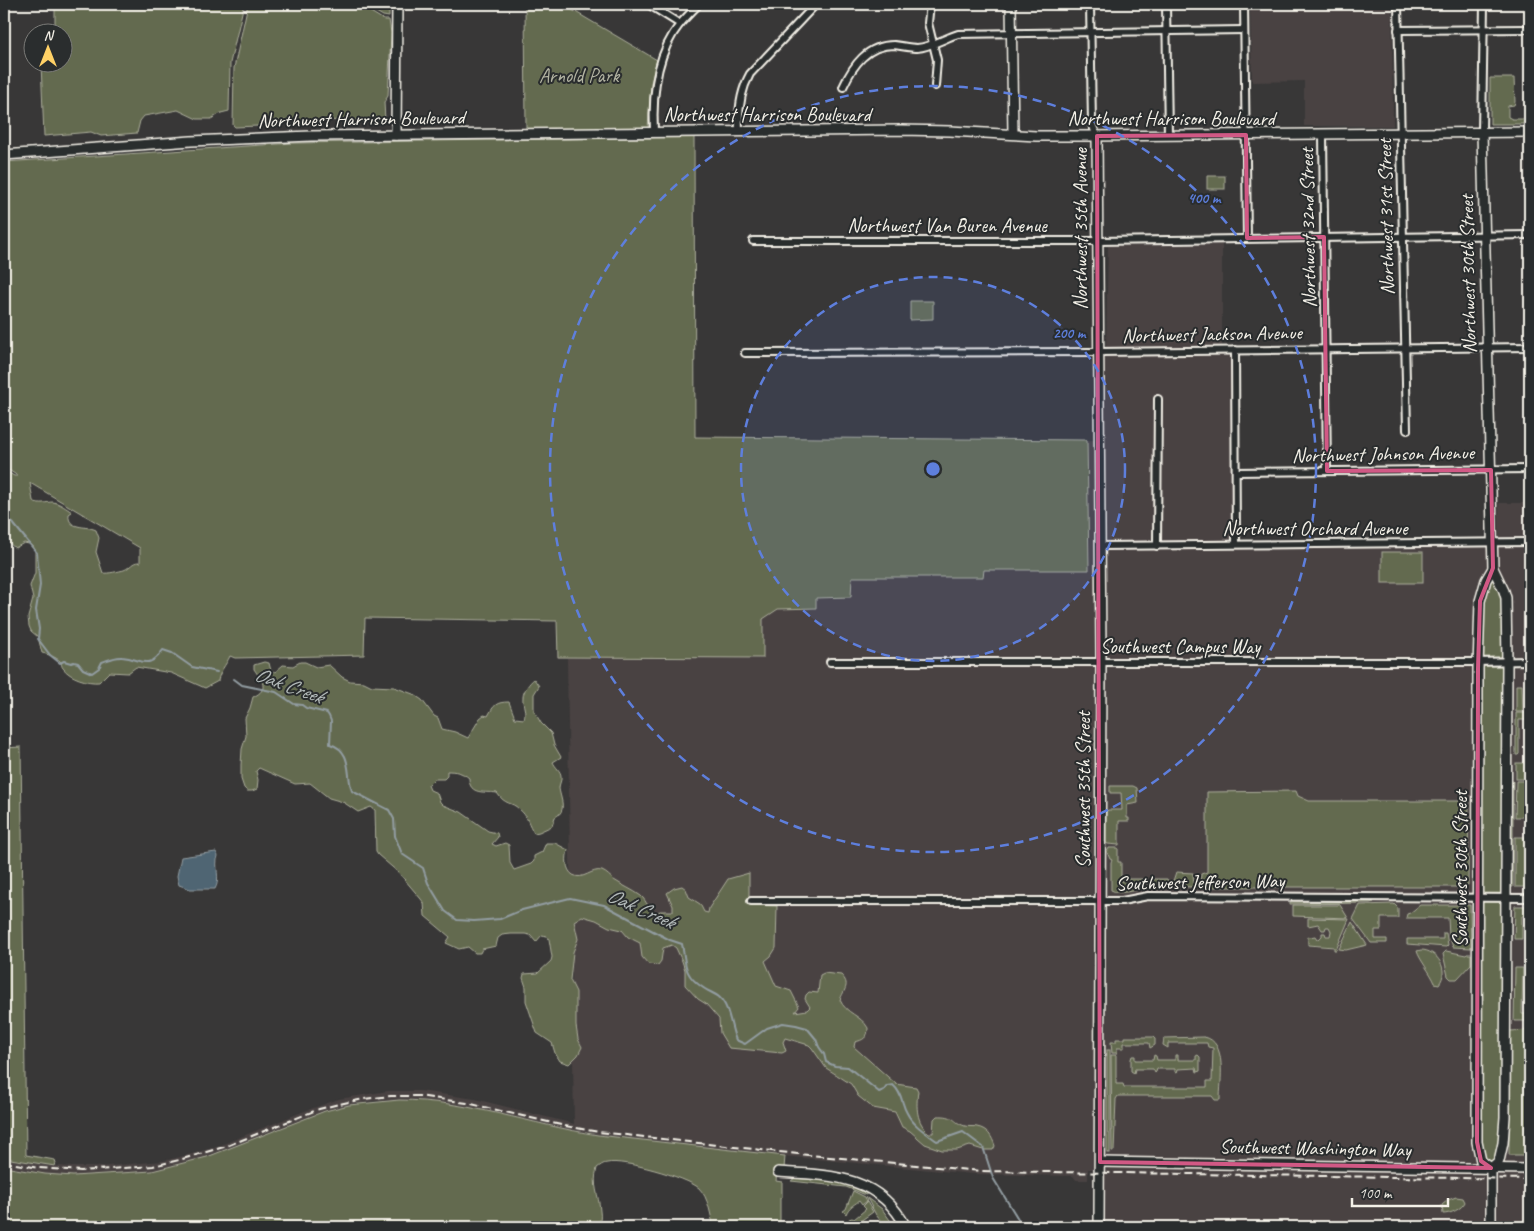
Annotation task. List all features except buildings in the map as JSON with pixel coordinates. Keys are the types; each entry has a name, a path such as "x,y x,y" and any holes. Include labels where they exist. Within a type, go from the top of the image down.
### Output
{"main road":[{"path":"396,135 397,4"},
{"path":"1011,4 1013,134"},
{"name":"Northwest Harrison Boulevard","path":"4,155 199,141 311,136 739,131 950,131 1097,136 1530,132"},
{"name":"Northwest 30th Street","path":"1482,132 1486,348 1493,543"},
{"name":"Northwest 35th Avenue","path":"1097,136 1098,352"},
{"name":"Southwest 35th Street","path":"1098,352 1101,662 1099,1227"},
{"name":"Southwest 30th Street","path":"1491,1227 1491,1168 1499,1161 1503,1143 1505,1117 1506,598 1493,568 1493,543"},
{"name":"Southwest 30th Street","path":"1491,1168 1481,1161 1477,1142 1477,898 1480,601 1486,580 1493,568"},
{"name":"Southwest Washington Way","path":"1100,1162 1530,1169"},
{"path":"778,1172 838,1177 860,1183 875,1191 889,1203 906,1227"}],"street":[{"path":"648,4 680,24"},
{"path":"654,132 654,98 657,76 668,46 680,24 699,4"},
{"path":"739,131 739,104 744,85 750,74 816,4"},
{"path":"930,4 928,23 937,60 935,86"},
{"path":"1090,4 1092,124 1097,136"},
{"path":"1166,4 1168,135"},
{"path":"1244,4 1247,238"},
{"name":"Northwest 31st Street","path":"1398,4 1407,430"},
{"name":"Northwest 30th Street","path":"1482,132 1484,4"},
{"path":"1398,30 1530,29"},
{"path":"843,87 858,61 870,51 885,46 917,48 958,34 1244,30"},
{"name":"Northwest 32nd Street","path":"1323,134 1327,471"},
{"name":"Northwest Van Buren Avenue","path":"753,241 1098,241 1530,236"},
{"name":"Northwest Jackson Avenue","path":"745,353 1098,352 1530,347"},
{"path":"1235,350 1236,544"},
{"path":"1157,546 1158,400"},
{"name":"Northwest Johnson Avenue","path":"1236,472 1530,469"},
{"name":"Northwest Orchard Avenue","path":"1100,546 1530,542"},
{"name":"Southwest Campus Way","path":"830,662 1530,661"},
{"name":"Southwest Jefferson Way","path":"750,901 1122,901 1148,896 1530,898"}],"highlighted area":[{"path":"1246,135 1247,238 1324,237 1327,471 1491,470 1493,568 1480,601 1478,669 1477,1142 1481,1161 1491,1168 1100,1162 1097,136"}],"shaded area":[{"path":"1250,4 1392,4 1393,126 1304,126 1304,81 1252,82"},
{"path":"1222,244 1222,347 1106,348 1108,246"},
{"path":"1233,352 1235,546 1499,547 1499,503 1530,503 1530,1227 1103,1227 1102,1170 1088,1169 1088,1180 1076,1180 1073,1176 973,1174 719,1150 578,1132 463,1106 418,1100 373,1101 325,1111 207,1157 152,1171 73,1176 45,1174 4,1167 4,1158 45,1165 72,1167 96,1167 163,1161 221,1145 339,1099 388,1091 420,1091 475,1099 574,1124 567,658 557,658 558,621 694,442 1100,440 1101,354"}],"green space":[{"path":"55,4 244,4 230,63 229,111 211,119 197,119 178,110 144,116 140,121 137,133 101,136 91,132 44,136 41,72 72,72 72,22 55,22"},
{"path":"248,4 366,4 369,11 384,20 389,20 391,33 388,96 384,102 385,120 267,121 258,126 235,127 233,125 234,68"},
{"path":"370,4 389,4 389,17 383,16 371,9"},
{"name":"Arnold Park","path":"525,4 562,4 657,60 651,83 648,128 526,129"},
{"path":"1490,78 1514,78 1515,102 1514,105 1508,106 1508,117 1512,119 1530,119 1530,124 1490,124"},
{"path":"694,137 695,437 1087,440 1089,570 984,570 983,577 852,577 851,597 816,598 816,608 778,609 763,619 763,658 558,657 557,621 365,618 364,655 235,658 230,656 218,681 205,688 171,673 136,667 128,673 109,672 99,682 85,681 75,677 66,672 61,662 42,653 38,637 31,631 29,626 28,617 33,599 30,586 35,573 35,550 33,546 24,543 15,548 4,539 4,470 14,476 18,476 4,467 4,162 293,143","holes":["30,483 140,548 140,563 135,563 124,570 103,573 96,552 99,538 96,530 71,523 69,514 72,512 58,504 33,501"]},
{"path":"1207,176 1225,176 1225,189 1207,189"},
{"path":"910,301 933,301 933,319 910,320"},
{"path":"1382,552 1423,552 1423,583 1382,583"},
{"path":"1493,578 1496,580 1503,597 1503,1129 1496,1161 1487,1161 1481,1144 1482,603"},
{"path":"264,662 269,663 271,671 275,672 283,665 293,666 300,662 316,667 329,665 342,677 350,681 364,682 372,686 394,687 413,694 422,700 434,716 438,718 442,729 468,738 480,718 484,715 488,716 498,704 509,702 515,718 524,719 523,695 534,679 539,686 534,694 534,711 541,723 551,733 554,745 561,757 553,762 561,774 559,788 562,808 555,817 552,826 534,833 524,814 516,807 503,800 497,793 475,790 470,784 469,778 464,774 456,772 447,771 447,776 444,779 434,779 428,785 430,790 437,793 440,802 461,812 488,831 497,833 498,837 492,844 496,846 505,843 509,845 510,863 514,870 531,864 534,861 534,856 542,852 546,843 555,843 568,850 567,867 570,873 584,876 595,871 602,871 641,896 651,910 656,913 660,911 673,911 673,906 667,893 674,888 682,886 686,889 689,897 700,904 704,912 708,913 709,908 728,879 749,873 749,905 777,906 776,948 765,961 776,986 791,991 799,1007 795,1012 807,1010 810,1007 805,999 806,995 809,992 818,993 820,975 824,973 841,975 846,984 840,1000 868,1028 866,1036 855,1042 854,1047 896,1084 916,1087 918,1091 919,1119 925,1129 929,1133 933,1133 934,1119 937,1116 948,1117 965,1126 981,1128 987,1132 995,1146 993,1150 983,1150 970,1146 957,1150 942,1150 925,1144 910,1131 902,1127 895,1112 873,1108 858,1096 851,1084 826,1068 809,1045 785,1038 783,1042 786,1051 782,1053 729,1048 720,1033 719,1019 685,985 685,970 676,948 672,945 663,948 661,961 658,965 648,964 642,957 640,943 628,937 622,930 582,916 574,921 578,939 573,952 570,980 576,992 576,1026 578,1039 582,1047 578,1055 569,1064 560,1061 552,1043 537,1033 526,1001 526,987 523,978 524,974 538,973 551,961 552,957 547,936 542,935 536,942 530,935 502,935 498,938 496,946 482,949 480,953 475,953 468,947 459,949 446,943 450,937 425,916 424,903 421,899 399,873 376,852 375,810 371,807 358,812 343,802 329,798 310,783 295,784 259,768 256,771 257,789 247,791 244,788 241,779 241,765 242,749 246,736 245,718 253,697 263,688 262,681 254,669 254,665"},
{"path":"1516,685 1522,685 1523,712 1516,712"},
{"path":"1516,713 1528,713 1527,720 1519,720 1518,755 1516,755"},
{"path":"21,747 26,1155 55,1160 55,1166 4,1158 4,748"},
{"path":"1516,763 1530,763 1530,779 1516,779"},
{"path":"1513,781 1513,887 1509,887 1510,782"},
{"path":"1516,781 1530,781 1530,785 1528,785 1528,804 1525,805 1525,817 1515,817"},
{"path":"1110,786 1133,786 1137,788 1138,803 1127,805 1127,818 1129,818 1129,821 1119,821 1119,845 1106,843 1106,812 1108,810 1122,810 1121,793 1110,793"},
{"path":"1296,791 1298,796 1309,801 1469,801 1468,885 1463,887 1200,887 1201,874 1207,872 1207,792"},
{"path":"1515,837 1525,837 1525,849 1528,850 1528,869 1530,870 1530,887 1515,887"},
{"path":"1109,848 1118,848 1118,862 1121,862 1121,881 1126,881 1126,879 1142,879 1144,881 1143,888 1122,892 1111,890 1112,860 1107,852"},
{"path":"1176,872 1193,873 1194,887 1148,886 1148,882 1152,879 1173,881"},
{"path":"1290,902 1374,902 1290,904"},
{"path":"1394,904 1398,908 1398,918 1381,918 1381,930 1375,930 1375,939 1387,939 1387,943 1371,943 1353,919 1360,905"},
{"path":"1293,905 1340,905 1348,918 1293,916"},
{"path":"1420,905 1470,905 1471,948 1453,947 1449,936 1448,918 1406,918 1407,914"},
{"path":"1515,906 1530,906 1530,915 1522,916 1522,939 1514,939"},
{"path":"1308,918 1349,919 1336,950 1334,950 1334,947 1308,945 1308,936 1315,936 1319,939 1322,933 1330,936 1331,931 1329,927 1322,930 1318,924 1308,926"},
{"path":"1352,922 1367,945 1346,950 1339,949"},
{"path":"1443,933 1446,933 1448,945 1446,947 1407,944 1407,939 1443,939"},
{"path":"1421,950 1432,953 1440,962 1443,973 1439,984 1435,983 1420,958 1417,951"},
{"path":"1446,951 1466,955 1471,954 1471,964 1457,979 1451,979 1448,976 1443,954"},
{"path":"1515,968 1523,968 1522,1014 1530,1014 1530,1021 1514,1021"},
{"path":"1530,1030 1530,1155 1509,1155 1510,1031"},
{"path":"1125,1037 1153,1037 1155,1045 1150,1048 1149,1043 1124,1043 1124,1048 1117,1048 1117,1053 1112,1053 1111,1042 1116,1042 1116,1039 1125,1039"},
{"path":"1204,1037 1212,1040 1220,1054 1220,1100 1215,1100 1212,1096 1118,1096 1116,1099 1114,1151 1112,1151 1111,1055 1116,1055 1116,1084 1123,1084 1124,1087 1207,1087 1207,1081 1212,1081 1213,1048 1208,1047 1207,1043 1168,1043 1168,1048 1163,1045 1164,1038"},
{"path":"1107,1050 1110,1050 1110,1153 1107,1153"},
{"path":"1154,1055 1157,1060 1175,1060 1175,1055 1178,1055 1178,1060 1196,1060 1198,1055 1200,1057 1200,1071 1197,1072 1196,1068 1178,1069 1177,1073 1175,1069 1157,1069 1155,1073 1153,1069 1135,1069 1134,1073 1131,1071 1132,1056 1135,1056 1135,1060 1153,1060"},
{"path":"399,1100 424,1101 474,1108 598,1135 785,1156 784,1169 777,1169 776,1181 782,1182 780,1227 714,1227 707,1202 699,1188 668,1174 640,1166 615,1162 604,1164 597,1168 595,1185 600,1213 599,1227 4,1227 4,1167 45,1174 73,1176 152,1171 207,1157 325,1111 349,1105"},
{"path":"795,1178 843,1183 867,1192 866,1195 846,1187 791,1181"},
{"path":"853,1191 865,1197 867,1201 862,1205 859,1201 846,1214 843,1211 846,1209"},
{"path":"1456,1197 1463,1198 1465,1202 1463,1205 1455,1211 1443,1214 1442,1205"},
{"path":"867,1198 882,1209 895,1227 886,1227 876,1215"},
{"path":"867,1202 873,1212 856,1224 858,1227 851,1227 849,1219 854,1219 866,1209 863,1206"}],"water":[{"path":"216,852 218,856 217,885 215,889 190,889 179,885 177,876 181,857"}],"waterway":[{"name":"Oak Creek","path":"4,515 37,553 40,585 36,610 39,629 38,639 50,655 60,663 64,661 78,663 83,669 92,673 99,668 102,662 112,658 122,657 149,662 163,650 172,653 192,667 217,672"},
{"name":"Oak Creek","path":"234,679 242,685 276,692 294,704 327,713 331,721 330,744 337,747 345,757 352,791 389,810 394,819 395,836 402,854 423,868 428,883 445,911 457,920 500,919 522,910 570,898 604,905 670,940 682,944 688,973 691,978 723,1001 728,1011 736,1040 745,1044 767,1028 783,1023 807,1028 816,1039 826,1062 835,1066 848,1067 879,1092 887,1086 893,1085 899,1092 905,1109 913,1121 937,1141 963,1132 983,1147 993,1178 1023,1227"}],"railway":[{"path":"4,1162 39,1168 81,1171 153,1166 227,1146 319,1109 364,1099 391,1096 419,1096 467,1103 599,1132 798,1154 981,1171 1530,1179"}]}
